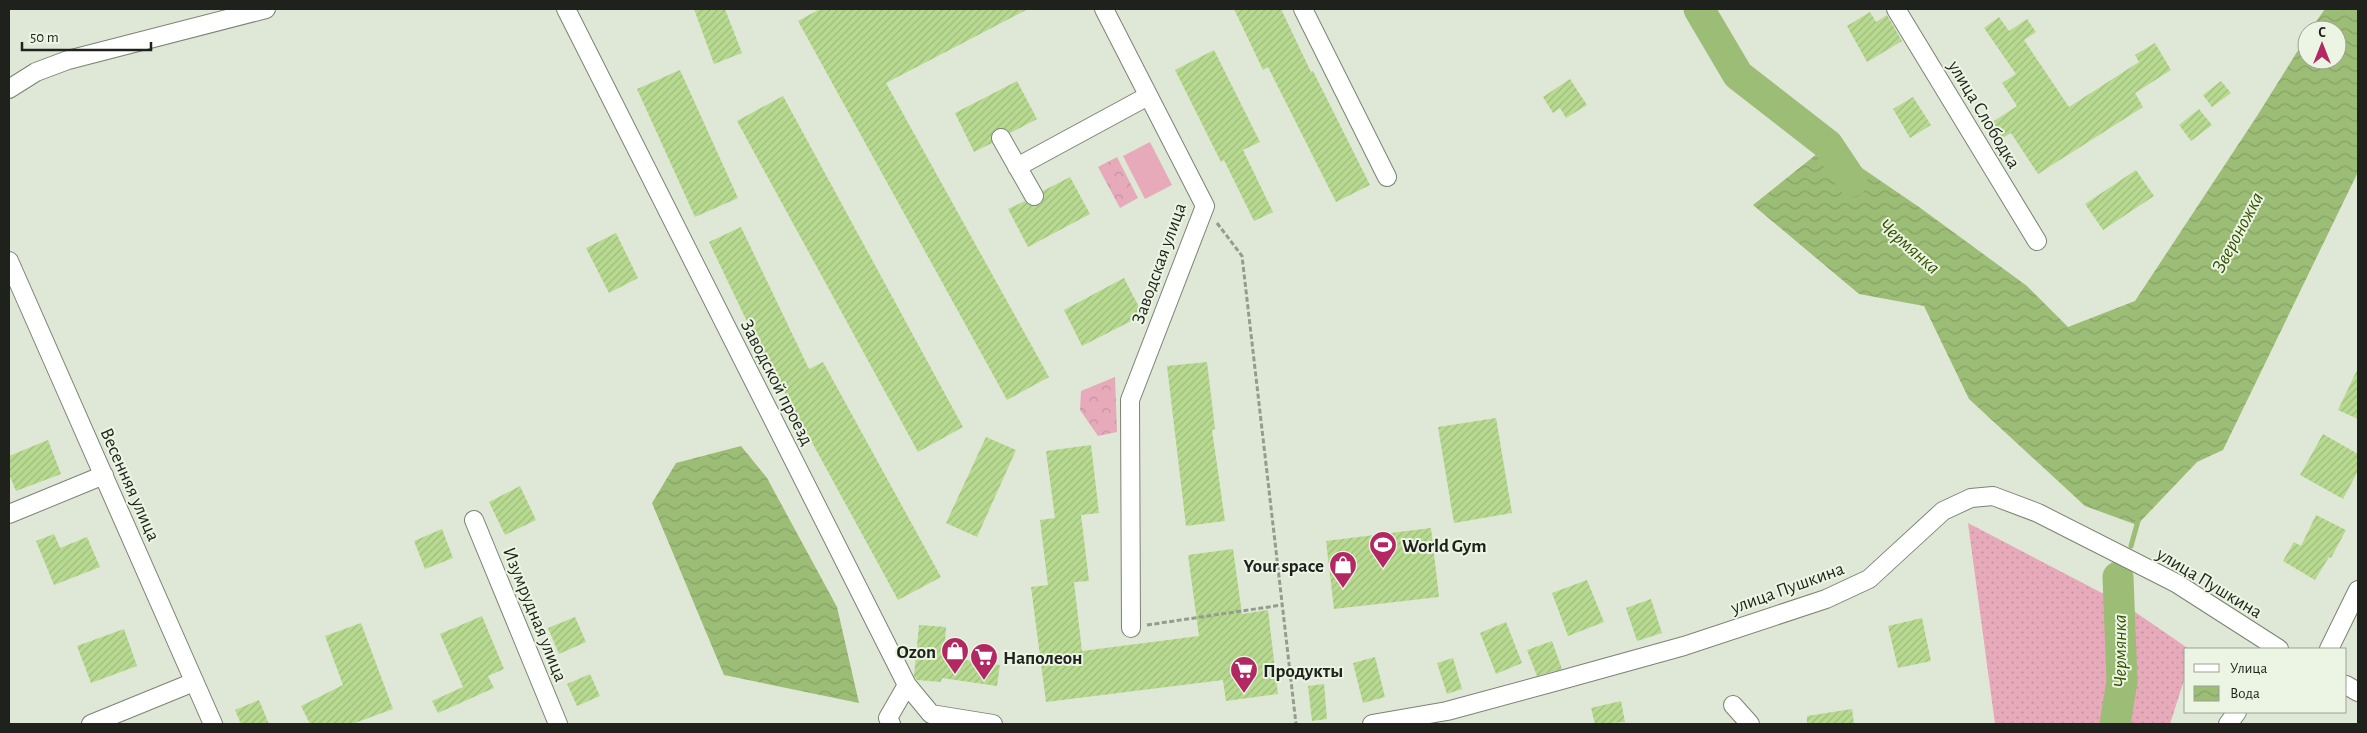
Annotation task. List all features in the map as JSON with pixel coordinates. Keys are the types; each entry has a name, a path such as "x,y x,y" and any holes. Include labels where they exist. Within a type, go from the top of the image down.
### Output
{"street":[{"path":"9,89 36,72 68,60 266,9"},
{"name":"Заводской проезд","path":"566,9 906,685 932,714 993,724"},
{"name":"Заводская улица","path":"1104,9 1205,206 1130,400 1131,628"},
{"path":"1303,9 1387,177"},
{"name":"улица Слободка","path":"1896,9 2037,240"},
{"path":"1017,167 1148,96"},
{"path":"1001,138 1034,196"},
{"name":"Весенняя улица","path":"9,261 213,724"},
{"path":"9,514 104,475"},
{"name":"улица Пушкина","path":"1372,724 1447,711 1554,682 1684,646 1826,600 1869,579 1944,511 1971,498 1993,496 2038,513 2176,582 2277,648"},
{"name":"Изумрудная улица","path":"474,520 558,724"},
{"path":"2329,648 2358,590"},
{"path":"91,724 194,682"},
{"path":"890,724 888,718 906,685"},
{"path":"2347,686 2358,692"},
{"path":"1733,705 1750,724"},
{"path":"2228,724 2236,713"}],"path":[{"path":"1205,206 1242,256 1296,724"},
{"path":"1131,628 1282,605"}],"green space":[{"path":"1150,142 1172,185 1145,199 1123,156"},
{"path":"1117,157 1138,198 1120,208 1098,167"},
{"path":"1115,377 1117,432 1098,436 1080,410 1081,391"},
{"path":"1968,523 2125,605 2188,648 2184,648 2184,680 2170,724 1995,724"}],"water":[{"name":"Звероножка","path":"2325,9 2358,9 2358,172 2223,450 2197,462 2137,525 2085,506 1969,399 1924,306 1859,294 1753,205 1828,145 1919,207 2027,286 2068,327 2135,301 2297,52 2297,70 2347,70 2347,20 2317,20"},
{"path":"741,446 767,478 837,607 859,703 724,675 652,503 676,463"}],"building":[{"path":"694,9 725,9 742,53 714,64"},
{"path":"820,9 1028,9 886,83 1049,377 1007,400 798,21"},
{"path":"1234,9 1281,9 1311,72 1313,71 1370,185 1336,202 1268,67 1263,70"},
{"path":"1870,12 1876,22 1887,15 1902,41 1867,62 1847,26"},
{"path":"1999,17 2009,31 2027,19 2036,32 2024,40 2069,107 2139,62 2135,55 2155,43 2171,70 2135,93 2143,107 2038,174 2011,133 2001,139 1991,123 2017,106 2002,83 2016,74 1984,28"},
{"path":"1214,50 1260,142 1243,150 1273,212 1254,221 1224,160 1221,162 1175,70"},
{"path":"680,70 738,198 695,217 637,89"},
{"path":"1570,79 1587,105 1566,118 1560,108 1553,113 1543,97"},
{"path":"1017,81 1037,119 1010,133 1006,129 996,129 992,133 992,143 974,152 955,113"},
{"path":"2221,81 2231,93 2212,107 2203,95"},
{"path":"783,96 963,427 918,452 737,121"},
{"path":"1913,97 1931,125 1910,138 1893,109"},
{"path":"2199,109 2212,125 2191,141 2179,125"},
{"path":"2136,170 2154,196 2103,230 2085,204"},
{"path":"1070,177 1090,214 1028,247 1008,209 1025,201 1029,205 1039,205 1043,201 1043,191"},
{"path":"741,227 809,369 823,362 941,577 898,600 773,371 771,372 709,242"},
{"path":"616,233 638,278 609,293 586,248"},
{"path":"1124,278 1143,315 1082,346 1064,310"},
{"path":"1207,362 1215,429 1212,430 1225,521 1186,526 1167,366"},
{"path":"2358,368 2358,419 2338,410"},
{"path":"1496,418 1512,513 1454,523 1438,427"},
{"path":"2323,434 2358,454 2358,471 2343,499 2300,475"},
{"path":"986,437 1016,450 977,537 946,523"},
{"path":"48,440 61,474 16,491 9,474 9,456"},
{"path":"1091,445 1099,513 1081,515 1089,581 1074,582 1082,651 1199,636 1188,555 1233,549 1242,614 1268,610 1278,694 1226,701 1223,680 1046,702 1031,587 1048,585 1040,520 1055,518 1046,451"},
{"path":"520,486 536,520 505,535 489,502"},
{"path":"2316,515 2346,530 2331,558 2329,557 2315,580 2283,561 2294,542 2301,546"},
{"name":"World Gym","path":"1431,528 1439,597 1334,609 1326,541"},
{"path":"442,529 453,558 425,569 414,541"},
{"path":"54,534 60,548 87,537 100,567 54,585 36,541"},
{"path":"1587,580 1604,622 1568,636 1552,593"},
{"path":"1651,599 1662,633 1637,641 1626,608"},
{"path":"482,616 504,669 488,676 494,688 438,713 432,701 463,687 440,634"},
{"path":"575,617 586,642 559,654 548,628"},
{"path":"1922,618 1931,661 1898,668 1888,626"},
{"path":"1506,622 1522,663 1496,674 1480,633"},
{"path":"361,623 393,709 352,724 310,724 301,706 343,685 325,636"},
{"path":"919,625 946,627 944,657 1000,665 997,686 942,678 941,682 917,680 914,676"},
{"path":"124,629 137,666 91,683 77,646"},
{"path":"1552,641 1562,669 1537,676 1527,650"},
{"path":"1375,657 1385,697 1363,703 1353,663"},
{"path":"1453,658 1462,689 1447,694 1437,663"},
{"path":"590,674 600,696 577,706 567,684"},
{"path":"1324,684 1327,719 1312,721 1308,686"},
{"path":"259,700 269,724 241,724 235,710"},
{"path":"1621,701 1625,722 1595,724 1591,708"},
{"path":"1852,709 1854,724 1807,724 1807,716"}],"waterway":[{"name":"Чермянка","path":"1699,9 1738,75 1828,145 1852,181"},
{"path":"2131,546 2138,521"},
{"name":"Чермянка","path":"2115,724 2122,681 2118,577"}],"place":[{"name":"World Gym","path":"1383,569"},
{"name":"Your space","path":"1343,589"},
{"name":"Ozon","path":"955,675"},
{"name":"Наполеон","path":"984,681"},
{"name":"Продукты","path":"1244,694"}]}
